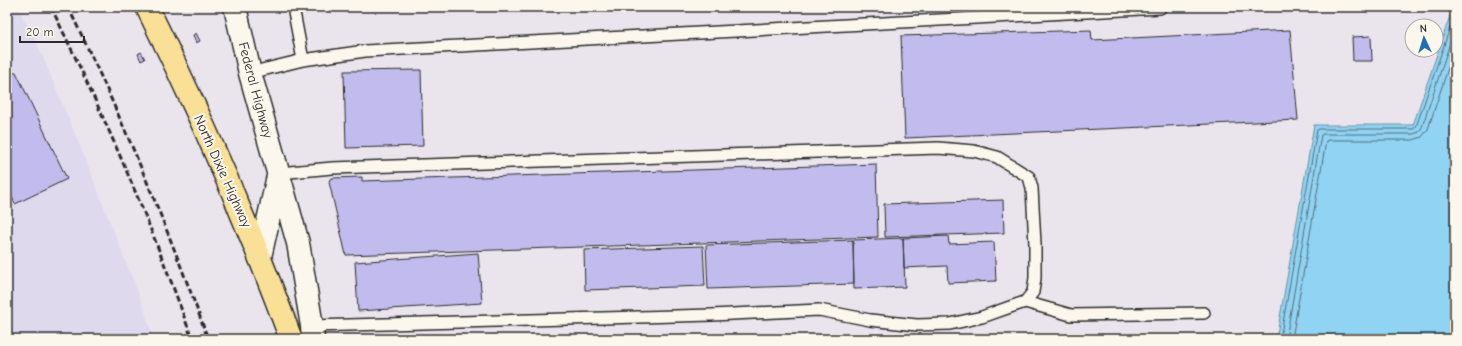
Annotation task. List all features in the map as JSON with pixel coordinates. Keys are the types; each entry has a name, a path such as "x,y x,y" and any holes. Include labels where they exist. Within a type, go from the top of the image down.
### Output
{"main road":[{"name":"North Dixie Highway","path":"147,7 210,140 260,257 291,339"},
{"name":"Federal Highway","path":"235,7 250,73 298,243 312,332"},
{"name":"Federal Highway","path":"260,257 278,173"}],"lane":[{"path":"293,7 303,60"},
{"path":"250,73 303,60 365,51 1152,9 1160,7"},
{"path":"278,173 332,168 938,148 974,151 997,157 1028,177 1032,188 1035,244 1035,278 1033,292 1025,302 982,317 950,324 917,325 870,320 819,310 312,332"},
{"path":"1025,302 1071,315 1204,314"}],"shaded area":[{"path":"7,7 17,7 37,43 80,146 137,290 154,339 7,339"}],"water":[{"path":"1453,7 1455,7 1455,339 1278,339 1277,334 1314,125 1413,125 1436,58 1444,58 1444,34"}],"building":[{"path":"1091,30 1092,40 1290,30 1298,120 905,138 901,36"},
{"path":"196,33 200,41 196,43 193,35"},
{"path":"1371,36 1372,61 1353,61 1352,37"},
{"path":"141,52 145,59 141,61 138,54"},
{"path":"421,70 423,146 346,148 344,71"},
{"path":"16,72 67,179 15,204 7,186 7,76"},
{"path":"876,164 878,237 346,255 329,182 332,178 362,177 362,181"},
{"path":"1003,200 1004,233 885,237 884,204"},
{"path":"948,236 949,244 994,242 996,281 948,283 947,266 904,268 903,238"},
{"path":"903,238 905,287 854,289 853,240"},
{"path":"853,240 854,284 708,289 706,245"},
{"path":"703,246 705,286 585,290 584,250"},
{"path":"478,253 482,303 358,311 355,262"}],"railway":[{"path":"51,7 90,88 144,212 192,339"},
{"path":"68,7 125,130 176,255 208,339"}]}
